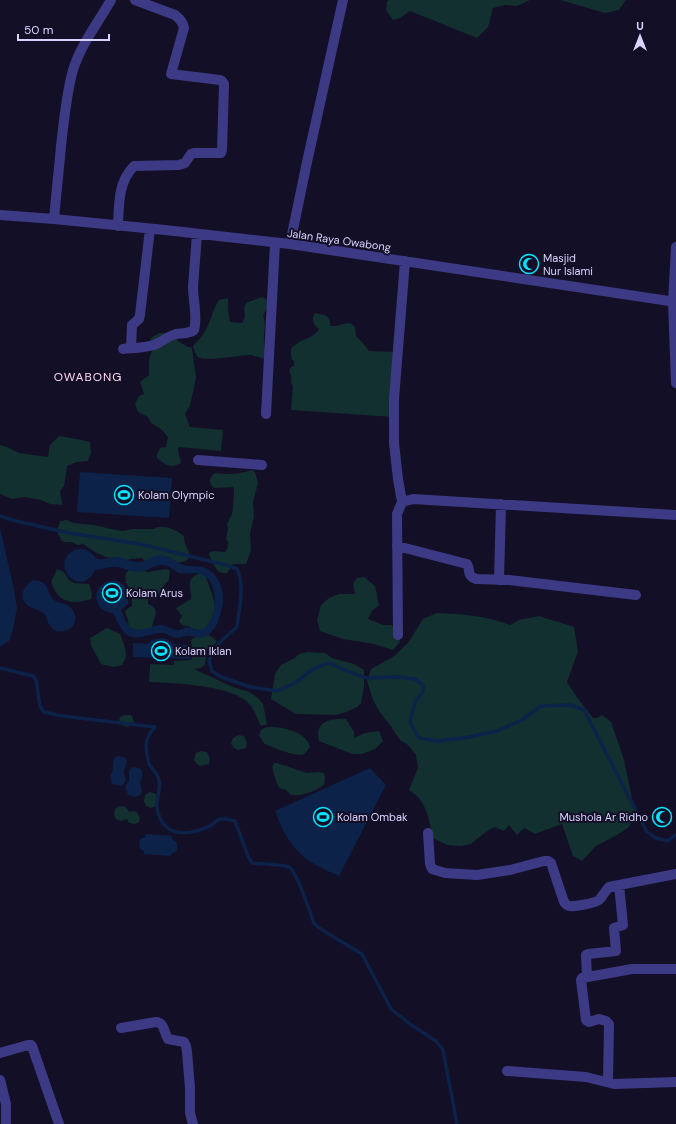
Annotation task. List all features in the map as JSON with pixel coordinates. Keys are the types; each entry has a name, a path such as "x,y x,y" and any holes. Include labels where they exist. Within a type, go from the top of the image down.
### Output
{"street":[{"path":"54,219 69,88 80,53 111,0"},
{"path":"118,226 120,192 123,180 134,166 180,165 185,163 191,154 221,153 222,150 224,84 220,80 171,74 184,24 175,15 135,0"},
{"path":"290,244 343,0"},
{"name":"Jalan Raya Owabong","path":"0,215 54,219 290,244 674,302"},
{"path":"150,229 140,315 139,319 132,325 127,348 141,348 153,345 169,336 192,332 194,330 195,321 193,287 197,234"},
{"path":"266,414 275,243"},
{"path":"676,247 674,302 676,382"},
{"path":"398,635 397,514 402,502 394,443 394,399 405,261"},
{"path":"198,460 262,465"},
{"path":"402,502 413,499 676,515"},
{"path":"499,580 501,504"},
{"path":"397,546 467,564 470,575 472,578 476,579 499,580 636,595"},
{"path":"428,833 430,864 432,869 445,873 477,875 510,870 548,861 551,863 564,902 566,905 571,906 596,902 609,887 676,874"},
{"path":"587,976 586,955 616,956 614,928 623,925 619,885"},
{"path":"608,1082 609,1024 606,1021 599,1019 589,1022 586,1020 582,978 632,969 676,969"},
{"path":"121,1028 156,1022 161,1023 168,1039 184,1042 187,1052 190,1112 193,1124"},
{"path":"0,1053 28,1045 32,1046 60,1124"},
{"path":"507,1071 586,1077 614,1084 676,1082"},
{"path":"0,1080 6,1104 6,1124"}],"green space":[{"path":"389,0 530,0 517,6 505,5 493,8 488,27 477,38 410,11 400,18 393,20 386,10 387,2"},
{"path":"560,0 626,0 619,10 605,13"},
{"path":"262,297 268,302 263,315 265,323 265,355 263,359 251,355 209,359 197,356 193,346 205,332 219,300 228,298 230,322 242,323 245,317 244,309 246,303"},
{"path":"315,313 327,316 330,321 330,326 348,323 352,324 355,327 356,336 369,351 395,352 394,417 291,410 293,385 291,384 290,370 292,366 294,366 294,361 292,360 291,348 313,335 319,329 313,322"},
{"path":"159,333 171,335 179,342 192,348 196,378 190,406 185,414 190,427 223,430 221,451 179,446 178,450 181,463 174,466 163,463 157,458 160,448 166,447 168,437 161,429 151,423 148,417 138,412 135,404 139,396 144,394 140,382 149,375 149,360 152,351 149,344 151,338"},
{"path":"59,436 90,442 91,453 88,461 77,462 67,466 64,486 60,491 63,505 50,504 41,500 25,497 12,499 0,494 0,445 19,453 48,457 50,445"},
{"path":"252,470 255,472 258,483 253,502 254,517 250,533 251,551 246,564 233,564 227,573 221,573 215,567 209,553 213,551 225,552 228,547 228,541 226,540 228,528 227,524 232,514 234,490 233,487 214,488 210,482 210,478 215,473 234,474"},
{"path":"67,520 73,523 94,525 123,531 133,529 154,529 157,527 169,528 184,536 190,556 182,562 147,563 142,558 129,559 127,563 106,557 83,544 78,545 71,542 62,541 58,534 58,528 60,521"},
{"path":"57,569 64,572 69,580 74,583 89,584 92,593 91,599 72,602 66,601 62,598 54,589 51,582"},
{"path":"130,569 142,569 147,572 166,569 170,570 169,580 163,587 166,593 164,595 156,593 148,595 148,604 155,608 156,614 152,628 142,632 129,628 125,612 132,606 132,597 125,578 126,573"},
{"path":"200,572 205,574 214,599 215,610 204,631 194,631 189,626 180,623 179,621 182,616 176,608 191,599 191,580"},
{"path":"364,577 375,586 379,605 372,611 368,619 383,625 392,625 400,642 393,650 374,644 343,639 320,631 317,620 321,605 329,598 339,594 355,594 353,584 357,578"},
{"path":"437,613 474,616 492,619 510,625 519,620 539,616 574,627 578,651 567,682 593,718 597,718 602,715 611,722 624,760 635,813 629,827 596,846 582,861 573,856 562,824 535,834 524,828 517,835 509,825 504,831 494,827 471,844 460,846 447,845 433,838 425,807 419,798 409,790 418,768 416,755 408,745 400,740 379,711 373,700 367,681 371,669 393,657 408,643 423,619"},
{"path":"107,628 120,634 126,653 126,657 122,665 113,667 101,664 91,645 90,638"},
{"path":"205,634 217,641 214,645 207,648 205,665 194,669 233,687 249,692 257,697 263,704 267,724 261,726 251,706 243,699 219,689 188,684 149,682 150,664 174,665 174,661 191,660 193,656 191,640 198,635"},
{"path":"308,652 325,653 332,658 354,664 364,670 364,686 361,703 357,707 335,715 296,714 271,699 275,674 281,665 295,658 299,654"},
{"path":"131,715 134,721 132,725 127,727 121,725 119,720 121,716"},
{"path":"337,719 346,719 354,732 354,738 365,733 379,731 383,741 376,748 370,751 362,754 352,754 319,741 318,731 322,725 325,722"},
{"path":"267,727 279,727 299,733 308,742 310,747 306,753 296,755 265,744 259,735 262,729"},
{"path":"238,735 244,736 247,743 246,748 238,750 231,744 233,738"},
{"path":"201,751 207,752 210,759 209,764 201,766 194,760 196,753"},
{"path":"274,763 307,773 324,773 324,785 308,793 291,795 286,790 279,788 272,767"},
{"path":"150,792 156,794 159,800 158,805 151,808 146,806 144,801 145,795"},
{"path":"120,806 126,807 129,812 137,812 140,818 139,822 135,824 129,823 127,819 121,821 116,819 114,815 115,809"}],"water":[{"name":"Kolam Olympic","path":"80,472 172,478 169,518 77,512"},
{"path":"0,528 17,608 9,641 0,647"},
{"name":"Kolam Arus","path":"78,549 88,551 98,559 116,557 136,562 163,555 185,565 201,567 209,570 220,583 223,594 221,612 215,627 212,632 204,637 184,636 176,638 161,633 139,637 129,636 122,629 113,613 102,610 99,606 96,597 100,586 110,581 116,581 122,583 126,588 128,594 128,604 121,610 126,622 132,628 141,630 162,625 174,630 188,627 201,630 208,625 214,611 214,595 210,581 206,577 199,574 179,573 168,566 160,565 140,572 134,572 119,567 95,570 89,579 81,582 68,576 65,569 65,561 69,554"},
{"path":"33,580 39,581 46,585 49,594 54,600 68,605 72,609 75,613 75,618 74,624 71,628 62,631 54,630 48,623 44,614 24,602 22,595 23,591"},
{"name":"Kolam Iklan","path":"161,638 167,639 175,644 190,645 190,659 133,657 133,643 147,644 152,640"},
{"path":"119,756 126,758 127,762 124,771 125,782 120,786 112,784 110,776 113,770 113,762 115,757"},
{"path":"135,767 141,769 143,775 140,783 142,791 140,795 136,797 128,795 125,787 129,781 129,771 131,768"},
{"name":"Kolam Ombak","path":"370,768 386,785 339,876 310,862 298,851 286,835 275,811"},
{"path":"146,834 172,836 172,839 177,843 177,850 172,853 171,856 144,854 144,851 140,849 139,844 140,839 145,837"}],"waterway":[{"path":"0,516 69,533 140,544 237,569 241,583 237,627 219,643 209,660 212,671 221,677 250,687 277,691 295,683 313,669 329,663 367,678 398,677 415,679 423,685 423,692 415,702 410,722 419,738 437,741 464,738 497,731 522,720 541,706 571,705 584,710 647,832 656,838 667,841 676,835"},
{"path":"0,668 33,676 36,680 40,706 44,712 62,716 155,727 148,737 146,750 149,764 160,783 157,809 162,822 171,830 186,833 206,828 220,819 235,821 252,863 286,866 292,870 296,876 314,923 319,928 362,954 391,1009 410,1024 436,1041 443,1050 457,1124"}],"place":[{"name":"Masjid Nur Islami","path":"529,264"},
{"name":"Kolam Olympic","path":"124,495"},
{"name":"Kolam Arus","path":"112,593"},
{"name":"Kolam Iklan","path":"161,651"},
{"name":"Kolam Ombak","path":"323,817"},
{"name":"Mushola Ar Ridho","path":"662,817"}],"district":[{"name":"OWABONG","path":"88,377"}]}
